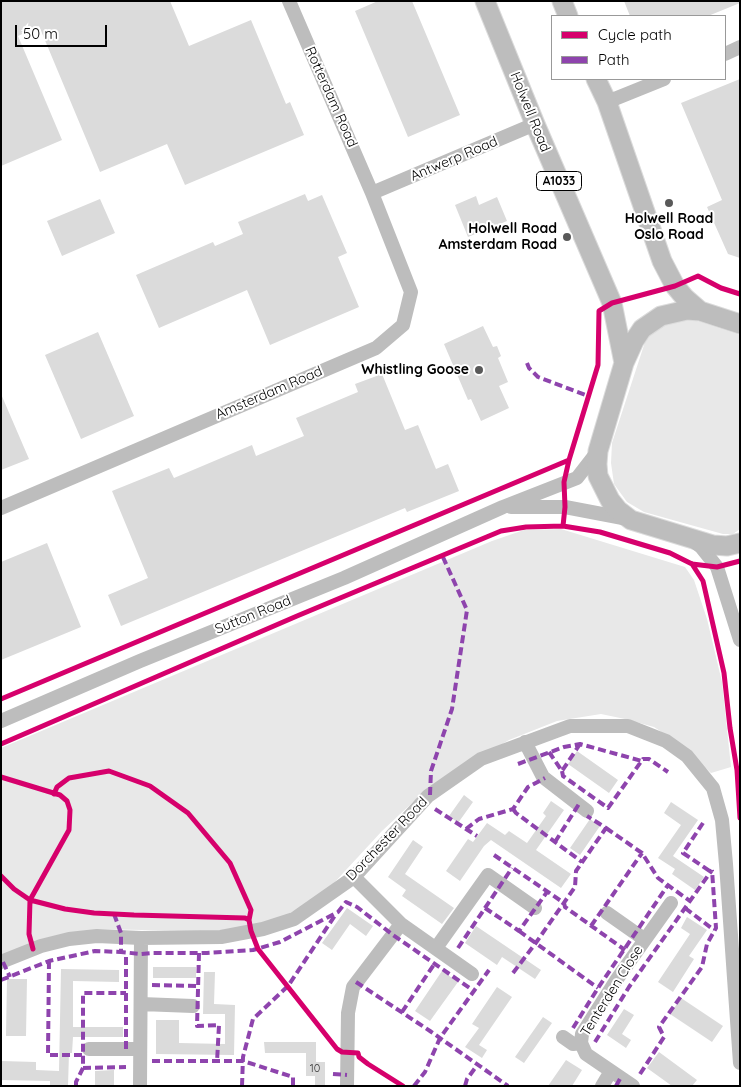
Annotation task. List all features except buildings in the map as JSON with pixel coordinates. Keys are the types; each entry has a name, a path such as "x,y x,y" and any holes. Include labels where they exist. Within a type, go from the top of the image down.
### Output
{"highway":[{"name":"Holwell Road","path":"485,1 612,304 624,363"},
{"path":"562,1 568,15"},
{"path":"596,80 607,102 662,261 675,286 700,311"},
{"path":"740,324 700,311 687,310 660,316 642,329 624,363 598,451 598,476 603,487 618,510 631,520 713,545 727,546 740,543"}],"street":[{"name":"Rotterdam Road","path":"289,1 372,193"},
{"path":"726,54 740,48"},
{"path":"607,102 662,80"},
{"name":"Antwerp Road","path":"372,193 535,124"},
{"name":"Amsterdam Road","path":"1,508 376,348 403,325 411,292 372,193"},
{"name":"Sutton Road","path":"1,720 344,578 503,507 577,478 598,451"},
{"name":"Sutton Road","path":"503,507 565,507 631,520"},
{"path":"690,538 702,547 716,567 740,640"},
{"name":"Dorchester Road","path":"1,962 41,946 69,939 97,936 141,938 221,937 264,929 294,919 354,877 428,796 481,759 570,726 628,726 666,741 687,756 713,788 722,820 740,1064"},
{"path":"525,742 544,777 587,811"},
{"path":"436,948 488,875 535,908"},
{"path":"354,877 401,924 472,974"},
{"name":"Tenterden Close","path":"633,1086 586,1054 581,1043 582,1034 644,939 671,903"},
{"name":"Tenterden Close","path":"607,913 644,939"},
{"path":"347,1086 348,1012 353,987 401,924"},
{"path":"140,1086 141,938"},
{"path":"140,1004 193,1006"},
{"name":"Tenterden Close","path":"563,1037 573,1044 581,1043"},
{"path":"88,1049 140,1049"},
{"path":"602,1086 611,1071"}],"shaded area":[{"path":"691,319 740,335 740,529 733,534 723,534 644,512 627,502 614,484 611,463 612,443 646,339 658,327 671,321"},
{"path":"561,529 685,567 694,580 707,619 722,682 731,767 711,773 677,742 654,727 625,719 601,714 557,721 509,740 428,788 382,831 334,883 308,903 281,918 229,932 99,929 1,956 1,748 492,541 524,530"}],"marked path":[{"path":"527,363 529,368 538,377 588,396"},
{"path":"430,795 431,771 452,709 467,610 442,555"},
{"path":"549,752 562,771 580,744"},
{"path":"518,764 564,747 580,744 642,761"},
{"path":"562,771 563,776 608,808 643,759 649,759 668,772"},
{"path":"466,829 479,819 513,809 528,787 545,778"},
{"path":"555,842 579,804"},
{"path":"435,809 477,836"},
{"path":"513,809 582,862"},
{"path":"513,973 575,887 576,871 606,828 587,816"},
{"path":"703,823 683,853 711,872"},
{"path":"606,828 642,853 658,878 690,901"},
{"path":"591,926 642,853"},
{"path":"494,855 564,903 565,907 625,950"},
{"path":"458,948 512,868"},
{"path":"595,1042 629,987 712,870"},
{"path":"640,1074 664,1037 659,1027 702,967 707,944 716,928 712,870"},
{"path":"573,1028 668,885"},
{"path":"485,908 519,931 547,892"},
{"path":"114,914 121,933 121,952 141,954 207,953 253,950 280,942 338,912 346,902 357,907 393,935 474,991"},
{"path":"685,908 714,930"},
{"path":"242,1086 243,1057 253,1019 288,986 336,914"},
{"path":"519,931 598,988"},
{"path":"1,980 49,961 95,951 121,952"},
{"path":"126,953 126,1049"},
{"path":"199,953 197,1026 219,1025 217,1062"},
{"path":"49,961 48,1055 83,1055"},
{"path":"3,962 10,977"},
{"path":"402,1012 435,963"},
{"path":"414,1086 425,1072 440,1038 489,970"},
{"path":"356,982 508,1086"},
{"path":"152,985 198,986"},
{"path":"76,1086 83,1068 83,993 126,993"},
{"path":"152,1061 243,1061 293,1077 293,1086"},
{"path":"465,1086 467,1079 478,1064"},
{"path":"83,1068 126,1067"},
{"path":"333,1074 347,1075"},
{"path":"616,1086 621,1077"}],"cycle path":[{"path":"563,526 565,507 564,482 598,365 599,311 612,303 675,286 698,276 721,288 740,294"},
{"path":"1,699 569,460"},
{"path":"1,744 297,616 501,531 526,527 563,526 600,532 670,553 692,564 717,567 740,561"},
{"path":"692,564 703,581 724,673 737,770 740,818"},
{"path":"54,794 57,787 69,778 109,771 150,786 188,813 230,863 251,910 249,920"},
{"path":"1,777 60,795 67,801 70,810 69,830 30,900 29,934 33,949"},
{"path":"1,876 14,889 30,900 65,909 94,913 245,918 249,920 258,949 337,1049 342,1052 358,1053 359,1057 368,1064 403,1086"}],"place":[{"name":"Holwell Road Oslo Road","path":"669,203"},
{"name":"Holwell Road Amsterdam Road","path":"567,237"},
{"name":"Whistling Goose","path":"479,370"}]}
